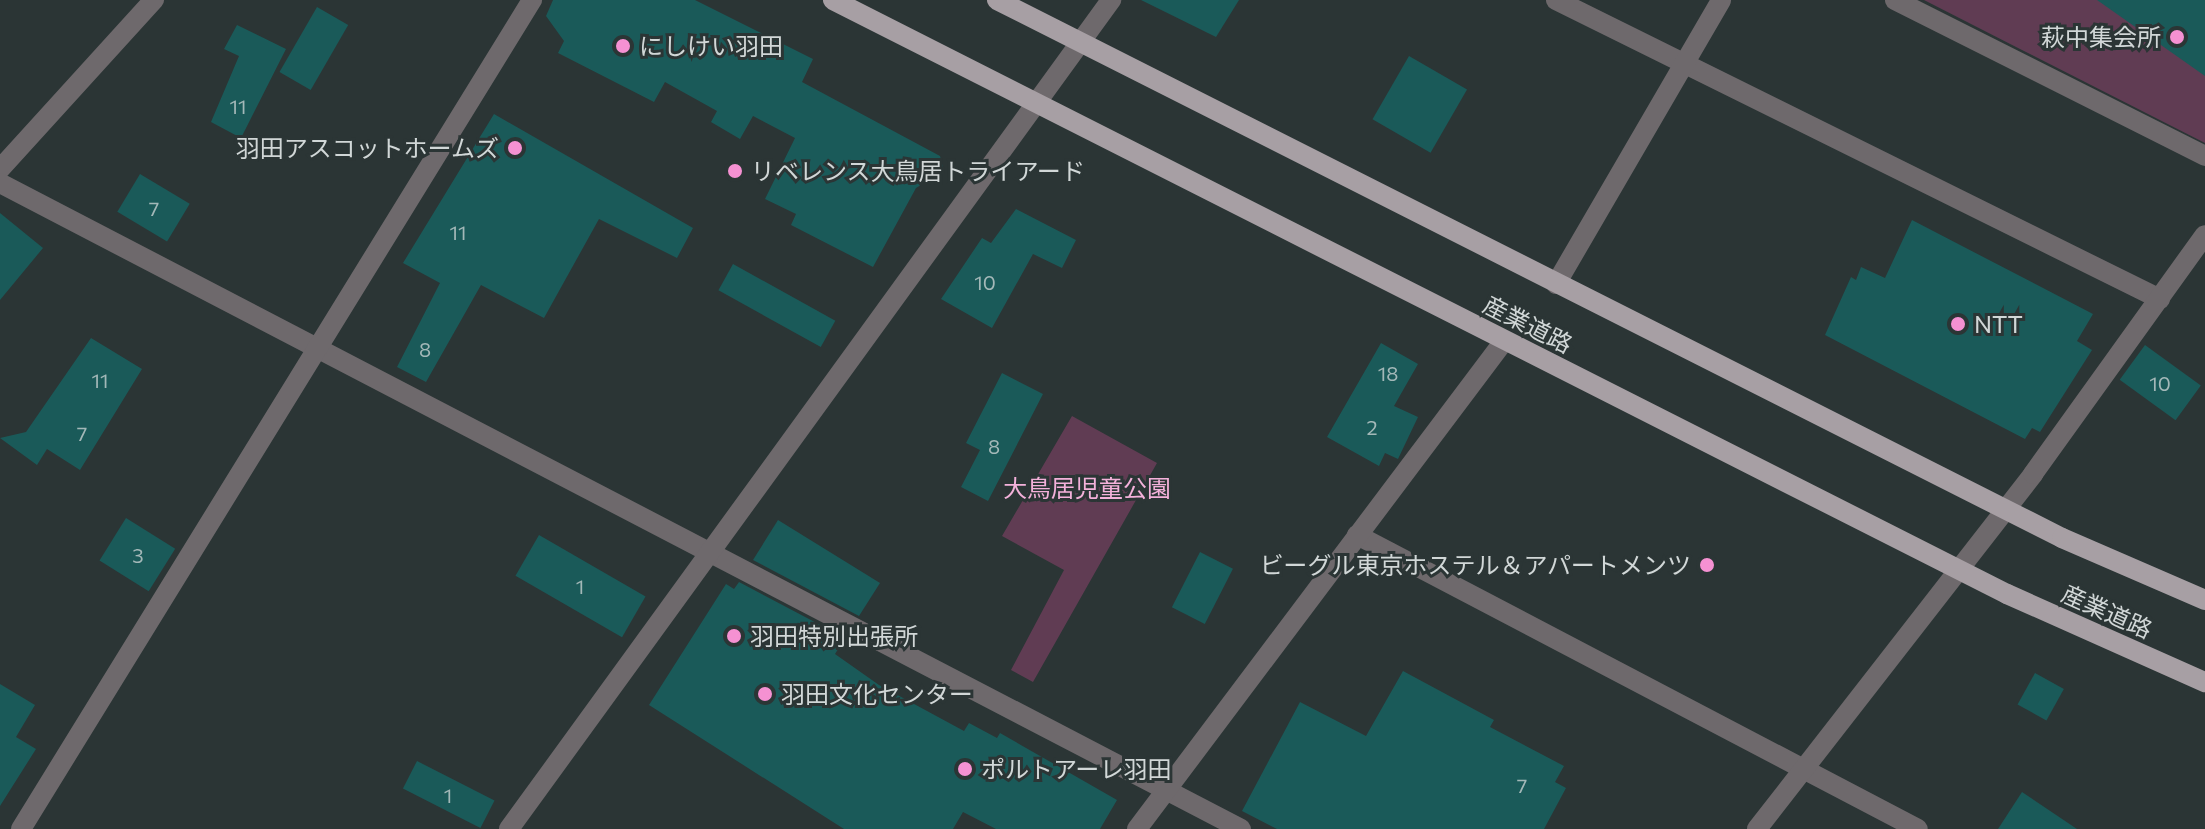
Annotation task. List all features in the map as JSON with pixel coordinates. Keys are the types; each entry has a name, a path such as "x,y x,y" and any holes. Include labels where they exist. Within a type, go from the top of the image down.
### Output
{"main road":[{"name":"産業道路","path":"833,0 1955,566 2205,682"},
{"name":"産業道路","path":"997,0 2006,508 2205,600"}],"street":[{"path":"0,169 154,0"},
{"path":"21,829 532,0"},
{"path":"509,829 1111,0"},
{"path":"1556,0 2160,299"},
{"path":"1556,284 1721,0"},
{"path":"1895,0 2205,156"},
{"path":"0,183 1241,829"},
{"path":"1757,829 1955,566 2006,508 2205,235"},
{"path":"1137,829 1504,341"},
{"path":"1357,535 1918,829"}],"green space":[{"path":"1924,0 2205,0 2205,143 2020,49"},
{"name":"大鳥居児童公園","path":"1072,416 1157,463 1033,682 1011,670 1064,570 1002,536"}],"building":[{"path":"553,0 695,0 813,59 802,82 940,156 944,171 916,188 873,267 791,225 796,214 765,199 795,138 753,116 740,139 711,122 717,111 665,82 654,102 558,53 564,41 546,16"},
{"path":"1141,0 1239,0 1216,37"},
{"name":"萩中集会所","path":"2097,0 2205,0 2205,76"},
{"path":"317,7 348,25 311,90 280,72"},
{"path":"237,25 286,49 241,138 211,122 239,56 224,49"},
{"path":"1409,56 1467,90 1431,153 1372,119"},
{"path":"494,114 693,228 677,258 599,219 544,318 481,285 426,382 397,367 440,283 403,263"},
{"path":"140,174 190,204 167,242 117,212"},
{"path":"1016,209 1076,240 1062,268 1033,254 992,328 941,299 982,238 991,243"},
{"path":"0,213 43,248 0,300"},
{"name":"NTT","path":"1912,220 2093,314 2077,341 2092,350 2040,432 2032,428 2025,439 1825,335 1851,277 1856,280 1861,267 1885,278"},
{"path":"733,264 835,321 821,347 718,290"},
{"path":"91,338 142,369 80,470 47,449 37,465 0,438 26,432"},
{"path":"1381,343 1418,364 1394,406 1418,417 1398,459 1385,453 1379,466 1327,437"},
{"path":"2145,345 2201,386 2176,420 2120,380"},
{"path":"1002,373 1043,394 988,501 961,487 980,450 966,443"},
{"path":"126,518 175,549 149,591 100,560"},
{"path":"778,520 880,583 859,616 753,560"},
{"path":"539,535 646,596 622,637 516,576"},
{"path":"1200,552 1233,569 1205,624 1172,607"},
{"path":"739,582 845,638 835,654 879,685 964,731 969,723 997,738 1000,733 1117,800 1100,829 996,829 963,812 953,829 844,829 649,705 726,584 734,589"},
{"path":"1403,671 1494,720 1490,727 1564,766 1555,782 1566,788 1544,829 1277,829 1242,811 1300,702 1366,736"},
{"path":"2035,673 2064,689 2046,720 2018,704"},
{"path":"0,684 35,705 16,737 36,749 0,806"},
{"path":"417,761 495,800 480,828 403,789"},
{"path":"2022,792 2077,829 1998,829"}],"place":[{"name":"萩中集会所","path":"2177,37"},
{"name":"にしけい羽田","path":"623,46"},
{"name":"羽田アスコットホームズ","path":"515,148"},
{"name":"リベレンス大鳥居トライアード","path":"735,171"},
{"name":"NTT","path":"1958,324"},
{"name":"ビーグル東京ホステル＆アパートメンツ","path":"1707,565"},
{"name":"羽田特別出張所","path":"734,636"},
{"name":"羽田文化センター","path":"765,694"},
{"name":"ポルトアーレ羽田","path":"965,769"}]}
